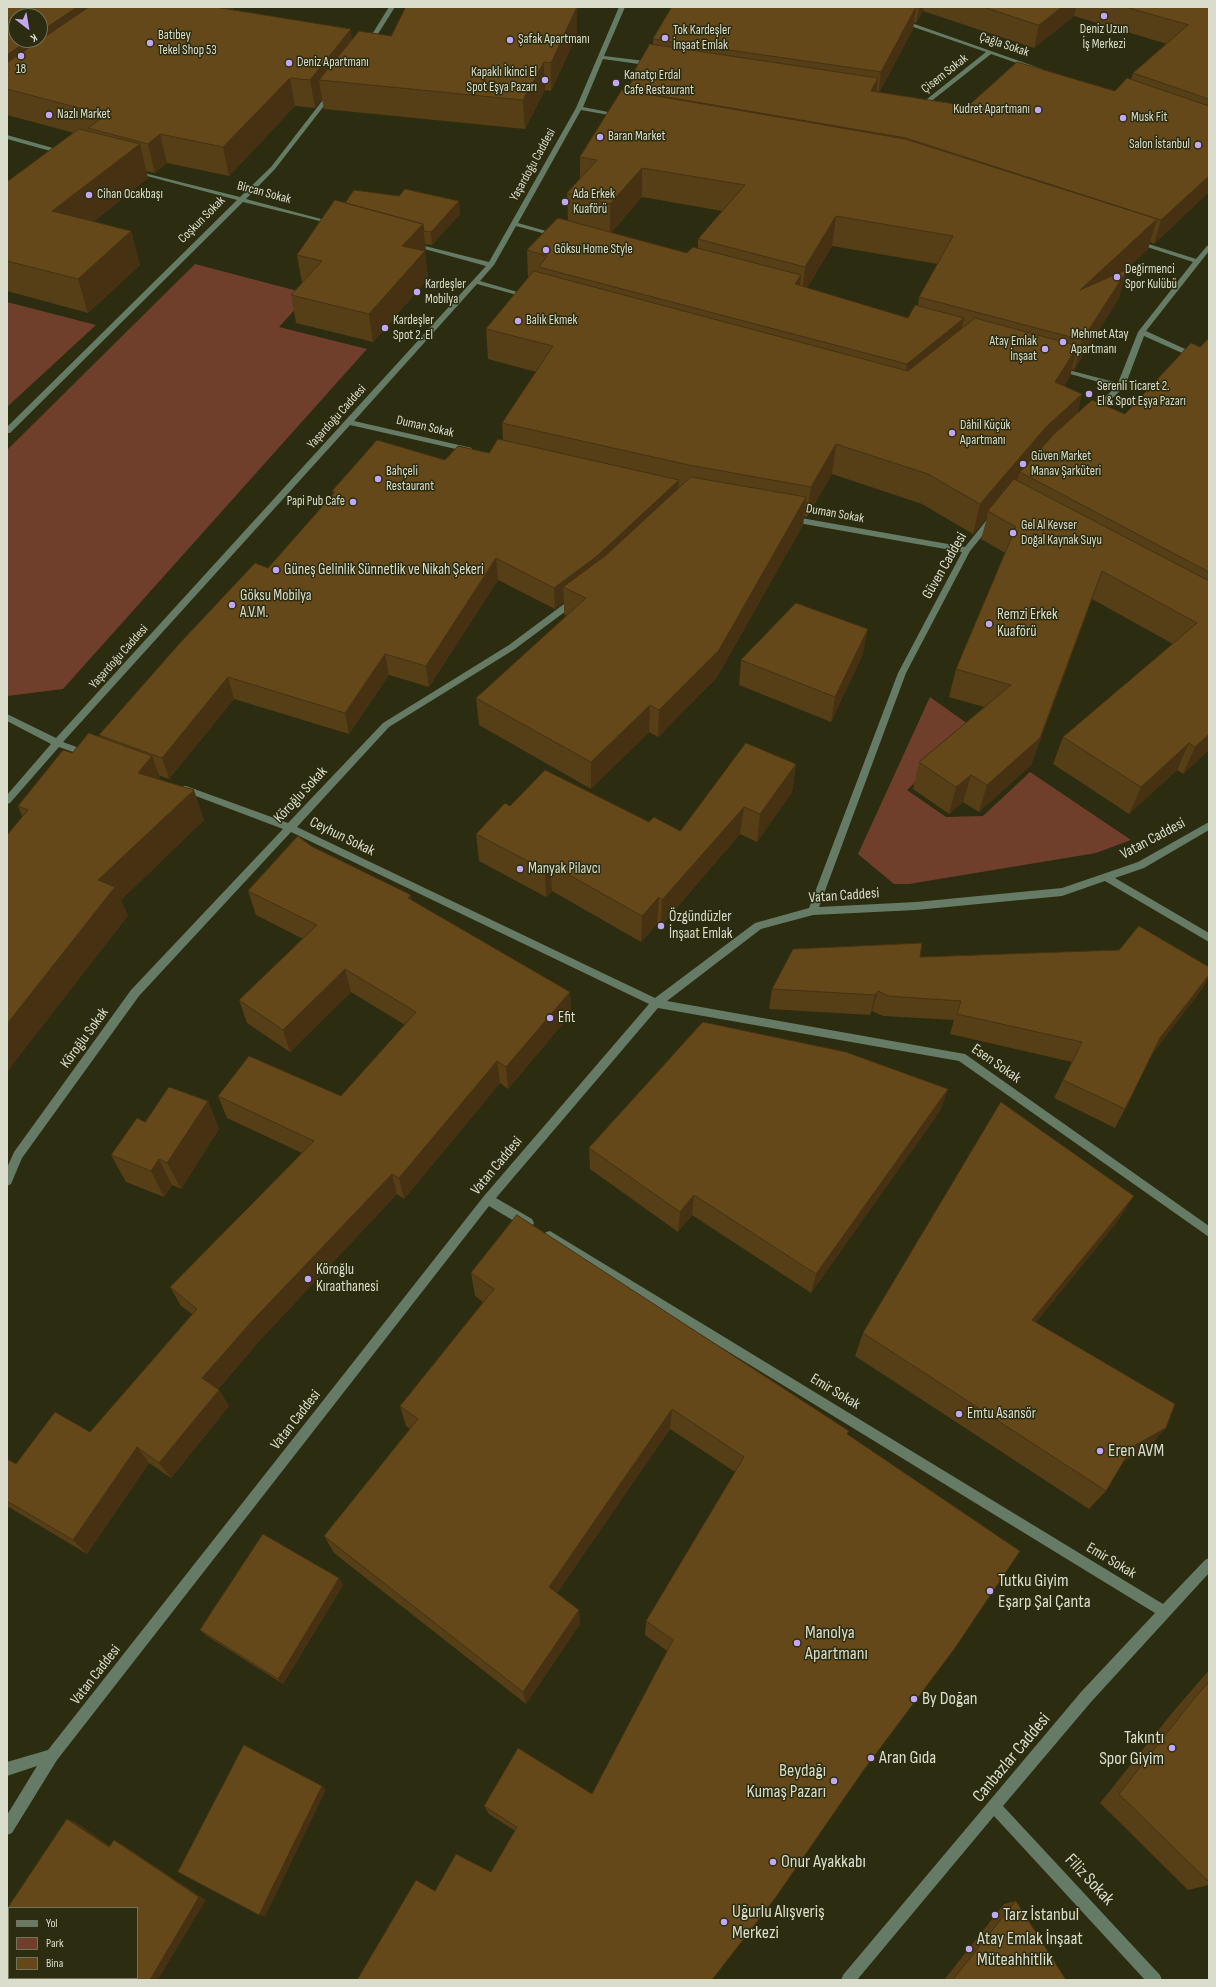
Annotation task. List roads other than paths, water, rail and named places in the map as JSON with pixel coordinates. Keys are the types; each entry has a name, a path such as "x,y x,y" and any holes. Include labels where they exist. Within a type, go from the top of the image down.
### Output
{"street":[{"path":"363,52 377,34 392,7"},
{"name":"Yaşardoğu Caddesi","path":"7,801 56,743 491,265 578,108 622,7"},
{"name":"Çağla Sokak","path":"894,19 1042,70"},
{"name":"Çisem Sokak","path":"907,103 923,105 990,52"},
{"path":"601,57 662,65"},
{"name":"Coşkun Sokak","path":"7,431 273,168 334,88"},
{"path":"578,108 631,117"},
{"path":"7,137 74,155"},
{"name":"Bircan Sokak","path":"127,169 340,226"},
{"path":"514,224 567,238"},
{"path":"1128,239 1196,261"},
{"path":"410,244 491,265"},
{"path":"1087,418 1121,386 1142,332 1196,261 1209,247"},
{"path":"476,282 533,297"},
{"path":"1142,332 1209,363"},
{"path":"1052,368 1121,386"},
{"name":"Duman Sokak","path":"349,422 477,451"},
{"name":"Güven Caddesi","path":"814,911 902,673 967,550 996,514"},
{"name":"Duman Sokak","path":"780,517 967,550"},
{"name":"Köroğlu Sokak","path":"7,1181 18,1155 135,993 386,725 512,647 582,595"},
{"path":"7,717 56,743 97,758"},
{"name":"Ceyhun Sokak","path":"171,784 289,827 656,1003"},
{"name":"Vatan Caddesi","path":"7,1828 52,1755 488,1199 656,1003 758,926 814,911 916,906 1062,892 1142,865 1209,826"},
{"path":"1106,877 1209,938"},
{"name":"Esen Sokak","path":"656,1003 961,1057 1209,1232"},
{"name":"Emir Sokak","path":"488,1199 1164,1612"},
{"name":"Canbazlar Caddesi","path":"848,1980 1086,1697 1209,1564"},
{"path":"7,1769 52,1755"},
{"name":"Filiz Sokak","path":"994,1806 1155,1980"}],"place":[{"name":"Deniz Uzun İş Merkezi","path":"1104,16"},
{"name":"Tok Kardeşler İnşaat Emlak","path":"665,38"},
{"name":"Şafak Apartmanı","path":"510,40"},
{"name":"Batıbey Tekel Shop 53","path":"150,43"},
{"name":"18","path":"21,56"},
{"name":"Deniz Apartmanı","path":"289,63"},
{"name":"Kapaklı İkinci El Spot Eşya Pazarı","path":"545,80"},
{"name":"Kanatçı Erdal Cafe Restaurant","path":"616,83"},
{"name":"Kudret Apartmanı","path":"1038,110"},
{"name":"Nazlı Market","path":"49,115"},
{"name":"Musk Fit","path":"1123,118"},
{"name":"Baran Market","path":"600,137"},
{"name":"Salon İstanbul","path":"1198,145"},
{"name":"Cihan Ocakbaşı","path":"89,195"},
{"name":"Ada Erkek Kuaförü","path":"565,202"},
{"name":"Göksu Home Style","path":"546,250"},
{"name":"Değirmenci Spor Kulübü","path":"1117,277"},
{"name":"Kardeşler Mobilya","path":"417,292"},
{"name":"Balık Ekmek","path":"518,321"},
{"name":"Kardeşler Spot 2. El","path":"385,328"},
{"name":"Mehmet Atay Apartmanı","path":"1063,342"},
{"name":"Atay Emlak İnşaat","path":"1045,349"},
{"name":"Serenli Ticaret 2. El & Spot Eşya Pazarı","path":"1089,394"},
{"name":"Dâhil Küçük Apartmanı","path":"952,433"},
{"name":"Güven Market Manav Şarküteri","path":"1023,464"},
{"name":"Bahçeli Restaurant","path":"378,479"},
{"name":"Papi Pub Cafe","path":"353,502"},
{"name":"Gel Al Kevser Doğal Kaynak Suyu","path":"1013,533"},
{"name":"Güneş Gelinlik Sünnetlik ve Nikah Şekeri","path":"276,570"},
{"name":"Göksu Mobilya A.V.M.","path":"232,605"},
{"name":"Remzi Erkek Kuaförü","path":"989,624"},
{"name":"Manyak Pilavcı","path":"520,869"},
{"name":"Özgündüzler İnşaat Emlak","path":"661,926"},
{"name":"Efit","path":"550,1018"},
{"name":"Köroğlu Kıraathanesi","path":"308,1279"},
{"name":"Emtu Asansör","path":"959,1414"},
{"name":"Eren AVM","path":"1100,1451"},
{"name":"Tutku Giyim Eşarp Şal Çanta","path":"990,1591"},
{"name":"Manolya Apartmanı","path":"797,1643"},
{"name":"By Doğan","path":"914,1699"},
{"name":"Takıntı Spor Giyim","path":"1172,1748"},
{"name":"Aran Gıda","path":"871,1758"},
{"name":"Beydağı Kumaş Pazarı","path":"834,1781"},
{"name":"Onur Ayakkabı","path":"773,1862"},
{"name":"Tarz İstanbul","path":"995,1915"},
{"name":"Uğurlu Alışveriş Merkezi","path":"724,1922"},
{"name":"Atay Emlak İnşaat Müteahhitlik","path":"969,1949"}]}
